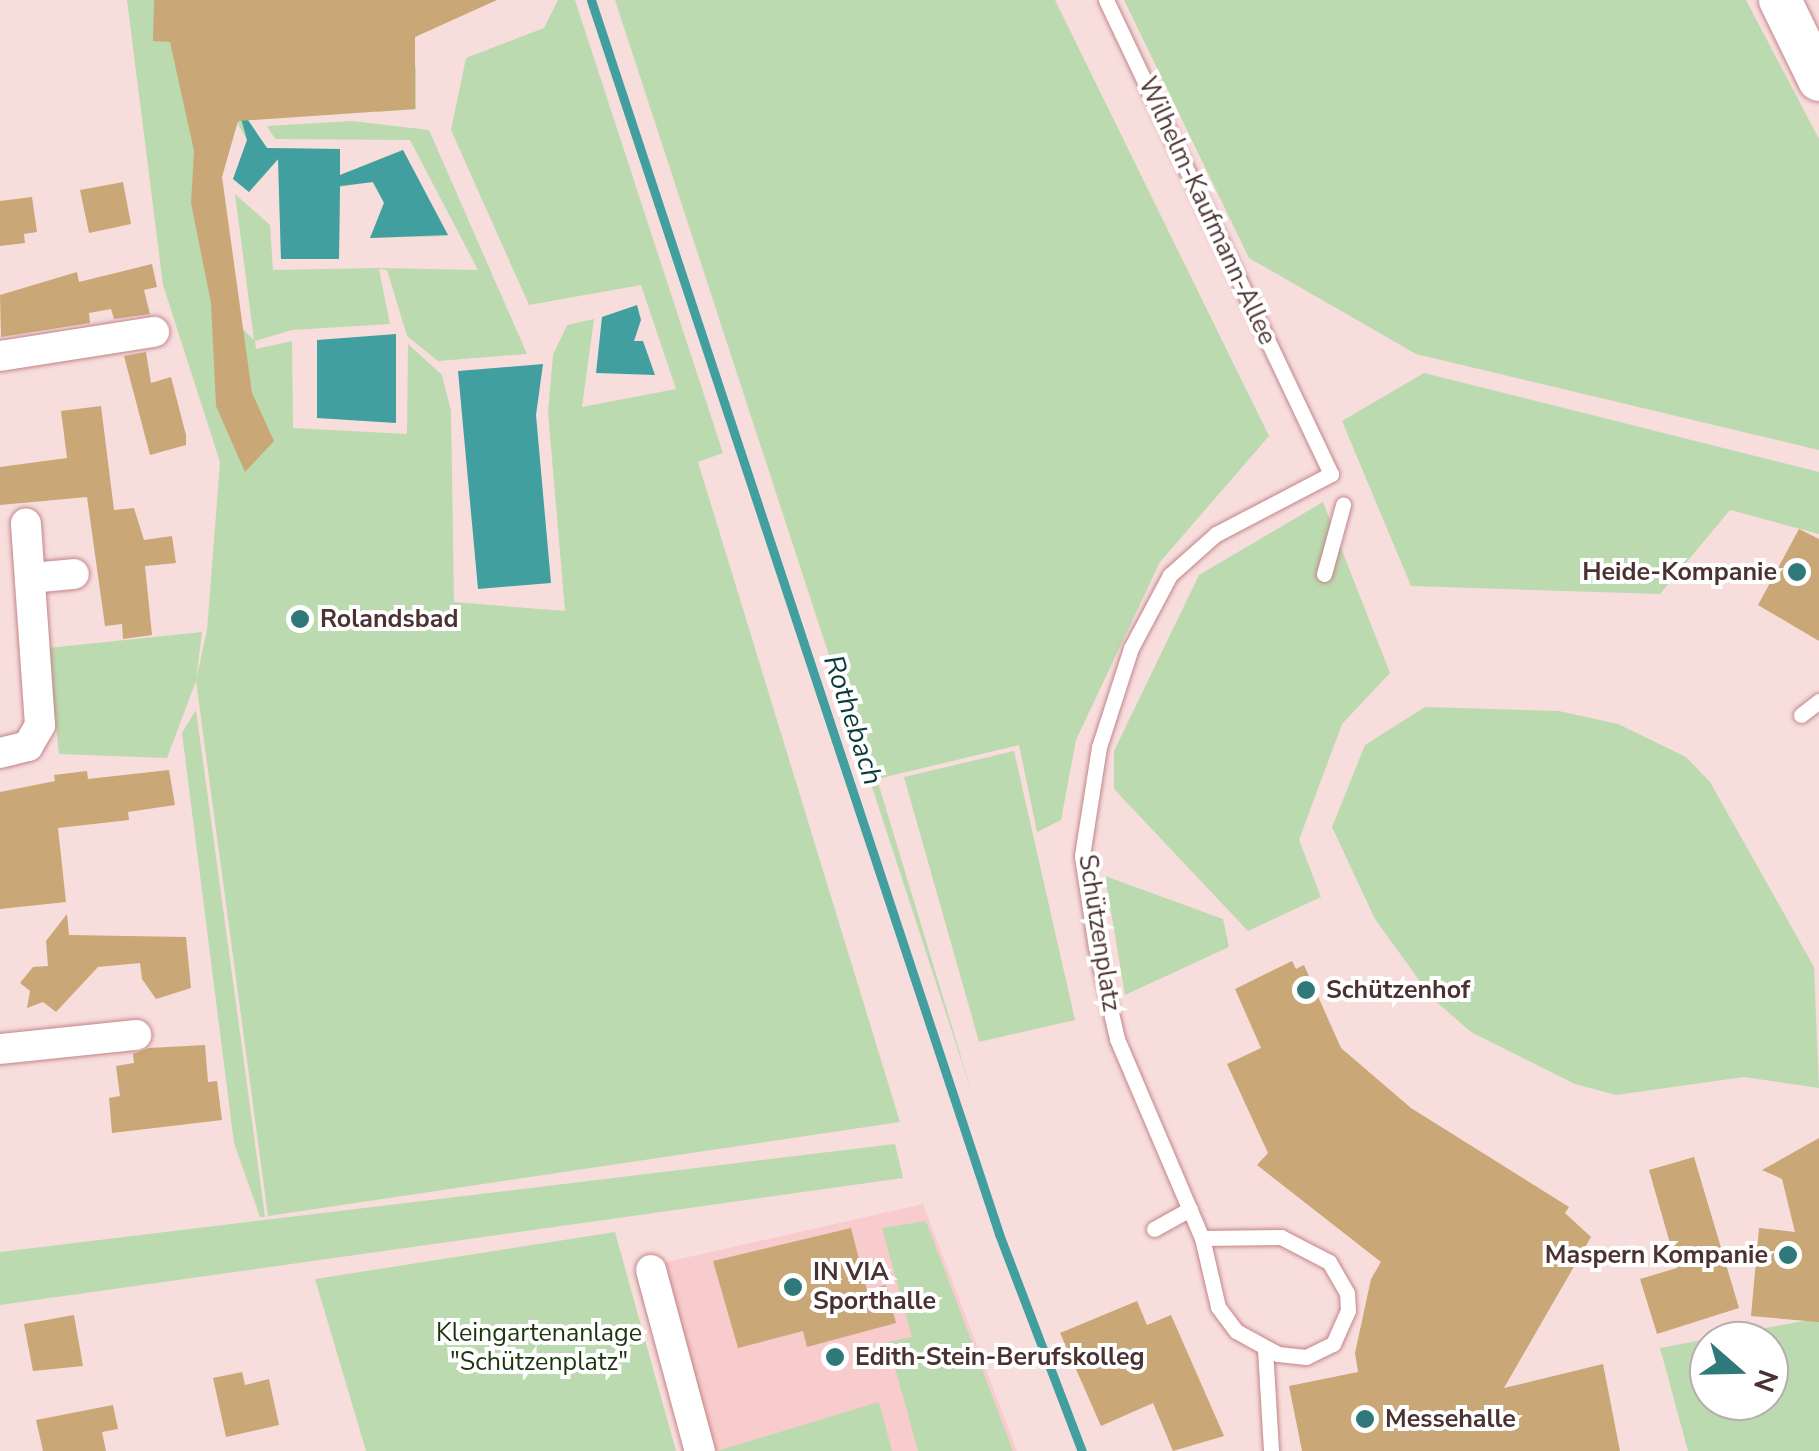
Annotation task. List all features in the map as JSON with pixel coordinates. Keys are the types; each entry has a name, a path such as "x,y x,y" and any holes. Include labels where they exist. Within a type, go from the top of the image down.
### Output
{"street":[{"path":"1780,0 1819,80"},
{"path":"0,356 154,332"},
{"path":"0,753 28,746 40,725 26,523"},
{"path":"31,578 74,574"},
{"path":"0,1049 136,1036"},
{"path":"650,1270 700,1451"}],"lane":[{"name":"Wilhelm-Kaufmann-Allee","path":"1106,0 1307,422"},
{"name":"Schützenplatz","path":"1265,1349 1224,1320 1202,1238 1117,1039 1082,856 1099,747 1139,634 1170,575 1216,534 1331,474 1307,422"},
{"path":"1324,574 1344,506"},
{"path":"1802,715 1819,700"},
{"path":"1154,1229 1190,1209"},
{"path":"1202,1238 1258,1236 1301,1243 1341,1278 1348,1311 1333,1344 1306,1357 1265,1349 1271,1451"}],"shaded area":[{"name":"Edith-Stein-Berufskolleg","path":"923,1204 1017,1451 716,1451 662,1263"}],"green space":[{"path":"127,0 463,0 446,20 408,41 408,70 416,67 416,109 378,112 378,102 244,114 267,148 340,149 340,175 403,150 448,236 370,238 384,202 372,182 340,187 339,259 281,259 278,160 249,192 233,179 247,140 233,115 205,117 235,321 254,340 235,194 270,225 273,270 377,268 478,270 410,140 275,139 267,126 352,121 429,130 527,354 438,361 407,336 387,270 379,269 390,324 292,330 255,341 256,349 292,341 293,428 407,434 408,344 442,375 451,411 454,602 565,611 548,412 553,355 567,325 594,319 582,407 676,389 641,285 529,305 451,130 466,58 544,28 558,0 575,0 723,453 698,462 900,1122 268,1216 196,681 167,758 59,754 48,648 202,632 196,680 207,630 220,462 163,285"},
{"path":"615,0 1055,0 1269,436 1160,562 1076,740 1061,820 1037,832 1019,745 877,779 972,1093"},
{"path":"1124,0 1746,0 1819,139 1819,450 1416,354 1249,258"},
{"path":"1424,373 1819,472 1819,534 1730,510 1660,594 1411,586 1342,421"},
{"path":"1323,502 1390,673 1342,724 1299,840 1321,897 1248,931 1114,789 1114,751 1199,575"},
{"path":"1425,707 1559,711 1618,724 1686,757 1710,782 1814,967 1819,1088 1744,1077 1616,1095 1575,1084 1471,1032 1432,998 1375,919 1332,827 1365,745"},
{"path":"196,710 265,1217 260,1217 234,1143 182,733"},
{"path":"1014,751 1075,1020 979,1042 904,777"},
{"path":"1105,876 1223,919 1229,947 1125,995"},
{"path":"895,1144 903,1178 0,1305 0,1252"},
{"path":"926,1221 1013,1451 918,1451 888,1342 912,1337 882,1228"},
{"name":"Kleingartenanlage \"Schützenplatz\"","path":"615,1232 676,1451 366,1451 315,1279"},
{"path":"1819,1318 1819,1451 1688,1451 1660,1348 1689,1343 1689,1421 1789,1421 1789,1324"},
{"path":"879,1402 892,1451 717,1451"}],"water":[{"path":"237,104 267,148 340,149 340,175 403,150 448,235 370,238 384,203 373,182 340,186 339,259 281,259 278,159 249,192 233,179 247,140"},
{"path":"637,305 641,320 634,341 643,341 655,375 596,373 602,317"},
{"path":"396,334 396,423 317,418 317,340"},
{"path":"543,364 536,415 551,583 478,589 458,371"}],"building":[{"path":"154,0 497,0 415,37 415,109 238,121 222,177 252,393 274,441 245,472 216,406 211,303 191,203 194,151 170,42 153,41"},
{"path":"123,182 131,224 89,233 80,190"},
{"path":"32,197 37,232 24,234 25,243 0,246 0,201"},
{"path":"152,264 157,287 144,290 150,314 114,319 111,309 89,313 90,323 1,337 0,295 77,272 79,282"},
{"path":"146,352 151,383 171,377 186,435 186,445 150,455 124,356"},
{"path":"101,406 114,510 134,508 144,540 172,536 176,563 145,566 152,635 123,639 122,624 105,626 87,497 0,505 0,467 67,458 61,411"},
{"name":"Heide-Kompanie","path":"1799,529 1819,539 1819,641 1758,605"},
{"path":"169,770 175,805 128,812 129,820 58,828 66,902 0,909 0,792 55,781 54,775 87,771 88,779"},
{"path":"67,914 69,935 186,937 191,988 156,999 142,979 140,963 98,967 56,1012 43,1002 27,1008 30,991 20,983 33,967 48,966 46,941"},
{"path":"1292,961 1296,969 1304,965 1341,1048 1411,1108 1569,1207 1565,1213 1591,1237 1504,1388 1603,1364 1620,1451 1302,1451 1289,1386 1358,1372 1355,1353 1371,1279 1381,1262 1257,1165 1268,1153 1227,1064 1261,1048 1235,989"},
{"path":"205,1045 208,1082 217,1081 222,1120 112,1133 109,1098 120,1096 116,1066 134,1063 133,1054 149,1048"},
{"name":"Maspern Kompanie","path":"1819,1138 1819,1322 1751,1316 1759,1228 1795,1232 1782,1179 1762,1170"},
{"path":"1694,1157 1739,1308 1657,1334 1640,1279 1677,1268 1649,1170"},
{"name":"IN VIA Sporthalle","path":"851,1228 867,1290 886,1285 896,1323 807,1347 803,1331 738,1348 713,1261"},
{"path":"1137,1301 1147,1325 1171,1315 1224,1436 1173,1451 1153,1403 1101,1426 1060,1333"},
{"path":"74,1315 83,1366 33,1371 24,1324"},
{"path":"242,1372 245,1385 269,1379 279,1425 226,1437 213,1378"},
{"path":"113,1405 118,1429 102,1432 106,1451 43,1451 36,1420"}],"waterway":[{"name":"Rothebach","path":"591,0 999,1234 1082,1451"}],"place":[{"name":"Heide-Kompanie","path":"1797,572"},
{"name":"Rolandsbad","path":"300,619"},
{"name":"Schützenhof","path":"1306,990"},
{"name":"Maspern Kompanie","path":"1788,1255"},
{"name":"IN VIA Sporthalle","path":"793,1287"},
{"name":"Edith-Stein-Berufskolleg","path":"835,1357"},
{"name":"Messehalle","path":"1365,1419"}]}
